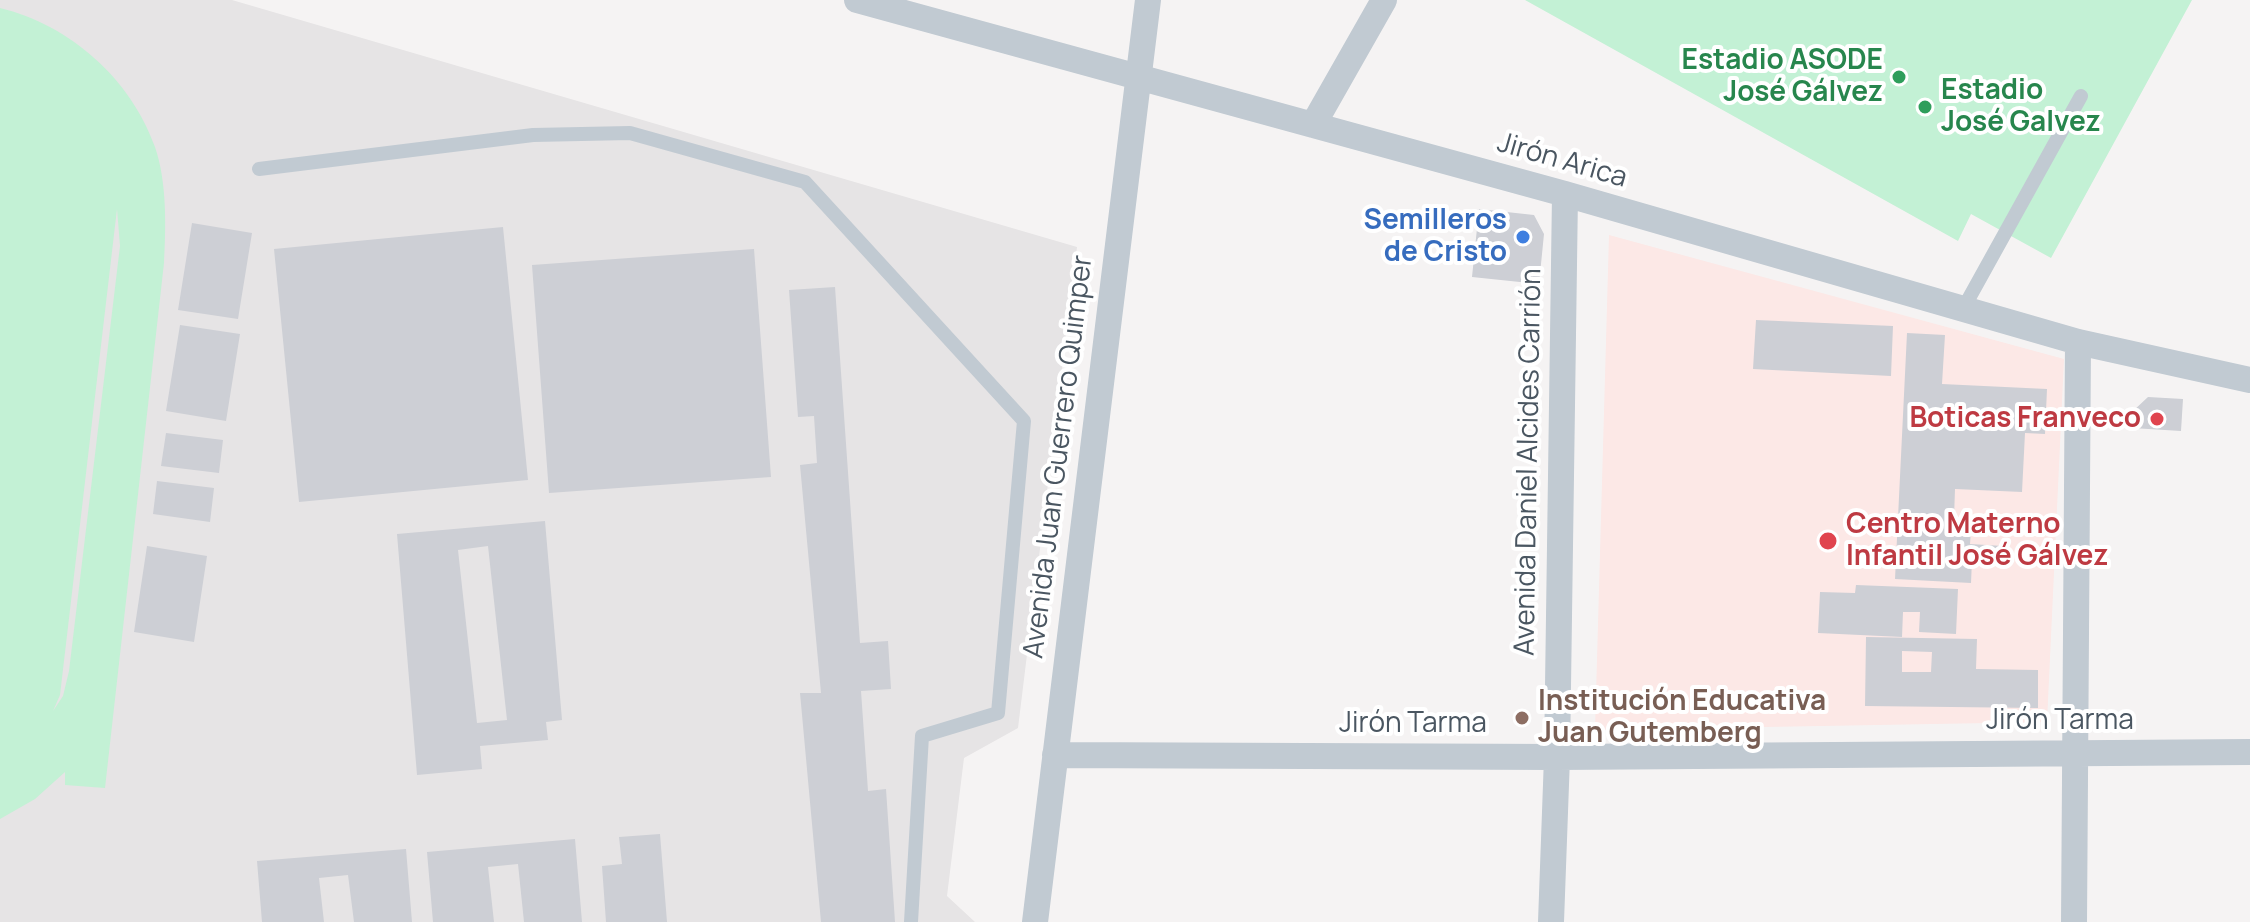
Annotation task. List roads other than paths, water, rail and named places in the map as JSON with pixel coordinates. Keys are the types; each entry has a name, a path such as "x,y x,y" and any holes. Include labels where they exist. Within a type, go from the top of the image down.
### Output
{"street":[{"name":"Jirón Arica","path":"857,0 1565,194 2078,342 2250,380"},
{"name":"Avenida Juan Guerrero Quimper","path":"1035,922 1148,0"},
{"path":"1313,125 1384,0"},
{"name":"Avenida Daniel Alcides Carrión","path":"1551,922 1557,757 1565,194"},
{"path":"2074,922 2078,342"},
{"name":"Jirón Tarma","path":"1055,755 1557,757 2250,752"}],"lane":[{"path":"1963,309 2081,96"},
{"path":"259,169 533,135 630,133 805,182 1024,421 998,713 922,736 911,922"}],"place":[{"name":"Estadio ASODE José Gálvez","path":"1899,77"},
{"name":"Estadio José Galvez","path":"1925,107"},
{"name":"Semilleros de Cristo","path":"1523,237"},
{"name":"Boticas Franveco","path":"2157,419"},
{"name":"Centro Materno Infantil José Gálvez","path":"1828,541"},
{"name":"Institución Educativa Juan Gutemberg","path":"1522,718"}]}
